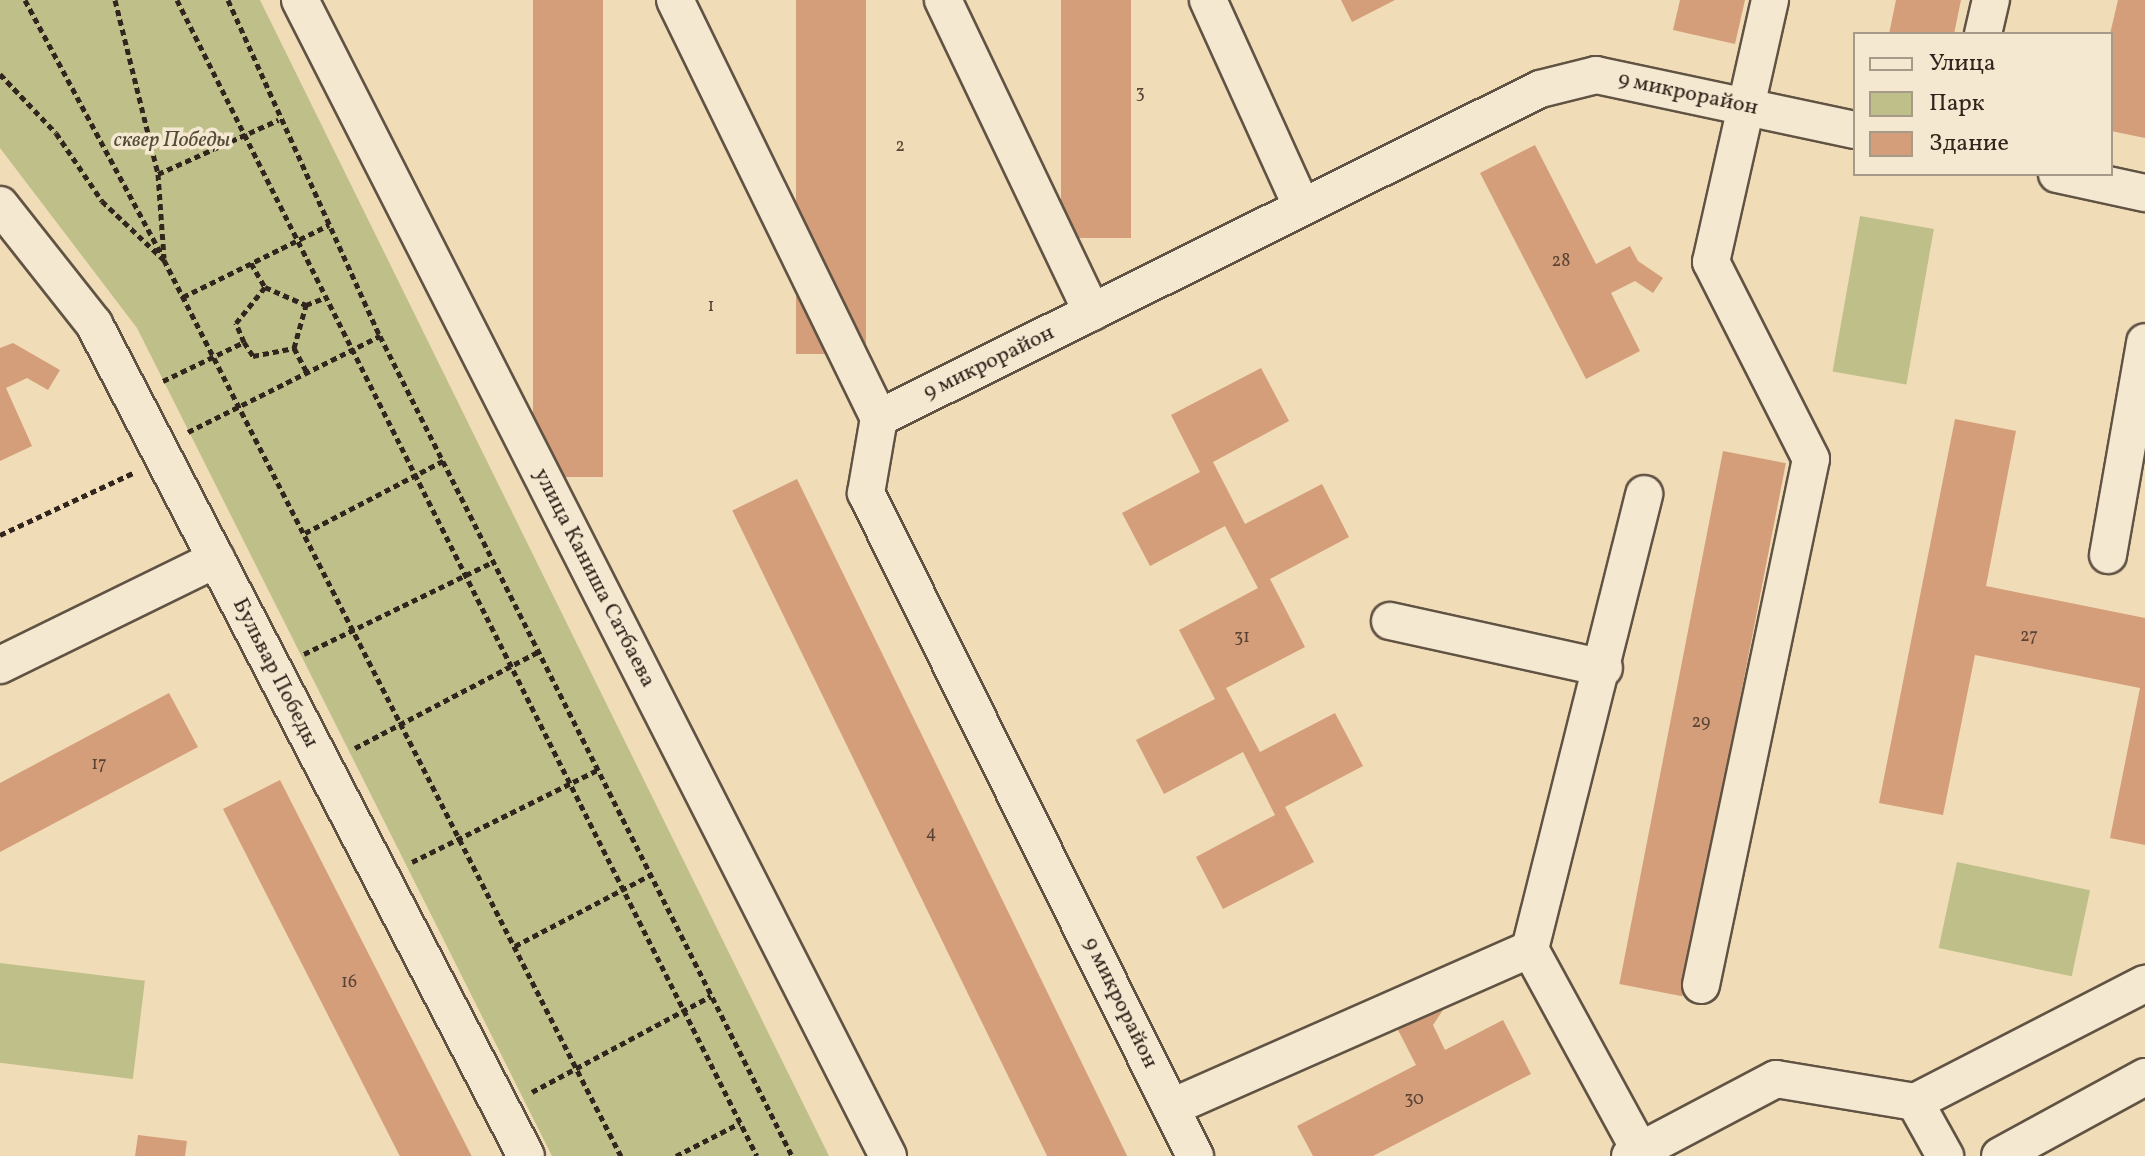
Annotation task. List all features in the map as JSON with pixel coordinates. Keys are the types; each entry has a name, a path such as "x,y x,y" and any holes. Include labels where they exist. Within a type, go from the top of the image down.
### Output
{"street":[{"name":"улица Каниша Сатбаева","path":"300,0 888,1156"},
{"path":"675,0 879,418"},
{"path":"943,0 1092,312"},
{"path":"1208,0 1302,207"},
{"path":"1701,985 1811,459 1711,262 1770,0"},
{"path":"1983,32 1991,0"},
{"name":"9 микрорайон","path":"1195,1156 866,493 879,418 1540,89 1596,75 1853,130"},
{"path":"2066,176 2145,193"},
{"name":"Бульвар Победы","path":"0,205 94,324 526,1156"},
{"path":"2108,555 2145,342"},
{"path":"1644,494 1604,668 1530,949 1635,1154 1776,1079 1915,1102 2145,984"},
{"path":"0,665 216,559"},
{"path":"1390,621 1604,668"},
{"path":"1172,1107 1530,949"},
{"path":"2000,1156 2145,1077"},
{"path":"1915,1102 1945,1156"}],"path":[{"path":"25,0 404,723 621,1156"},
{"path":"115,0 158,174 164,260"},
{"path":"177,0 350,352 757,1156"},
{"path":"228,0 278,120 380,336 792,1156"},
{"path":"0,74 56,133 102,201 164,260"},
{"path":"158,174 278,120"},
{"path":"183,297 329,225"},
{"path":"251,263 265,287 306,305 324,298"},
{"path":"265,287 236,323 244,342 253,356 294,348"},
{"path":"306,305 294,348 308,374"},
{"path":"0,535 161,454 380,336"},
{"path":"163,381 244,342"},
{"path":"305,533 443,461"},
{"path":"274,672 465,579 493,562"},
{"path":"323,766 538,652"},
{"path":"382,879 568,782 597,770"},
{"path":"515,946 650,875"},
{"path":"501,1109 711,996"},
{"path":"676,1156 740,1123"}],"green space":[{"name":"сквер Победы","path":"0,0 260,0 829,1156 552,1156 137,328 0,148"},
{"path":"1860,216 1934,229 1906,385 1833,372"},
{"path":"1957,862 2090,890 2072,976 1939,948"},
{"path":"0,963 145,981 133,1079 0,1063"}],"building":[{"path":"533,0 603,0 603,477 533,477"},
{"path":"796,0 866,0 866,354 796,354"},
{"path":"1061,0 1131,0 1131,238 1061,238"},
{"path":"1341,0 1395,0 1352,22"},
{"path":"1680,0 1745,0 1735,44 1673,30"},
{"path":"1896,0 1961,0 1954,32 1889,32"},
{"path":"2118,0 2145,0 2145,138 2113,131 2113,32 2110,32"},
{"path":"1535,145 1596,264 1630,246 1638,261 1663,278 1653,293 1635,281 1611,293 1640,351 1586,379 1480,173"},
{"path":"13,343 60,370 48,390 27,378 6,388 32,446 0,461 0,348"},
{"path":"1261,368 1289,421 1213,462 1245,524 1322,484 1349,537 1270,579 1305,647 1226,688 1260,752 1335,713 1363,766 1285,807 1314,862 1223,909 1196,857 1275,815 1243,752 1164,794 1136,740 1215,699 1179,630 1258,588 1225,526 1150,566 1122,513 1200,472 1171,415"},
{"path":"1955,419 2016,431 1986,586 2145,618 2145,845 2110,838 2140,688 1975,655 1943,815 1879,803"},
{"path":"1723,451 1786,463 1682,996 1619,984"},
{"path":"797,479 1127,1156 1047,1156 732,511"},
{"path":"169,693 198,747 0,852 0,783"},
{"path":"280,780 472,1156 400,1156 223,809"},
{"path":"1430,997 1445,1007 1433,1025 1445,1050 1503,1020 1531,1074 1373,1156 1313,1156 1297,1126 1416,1065 1398,1030 1413,1022"},
{"path":"138,1135 187,1141 185,1156 135,1156"}]}
